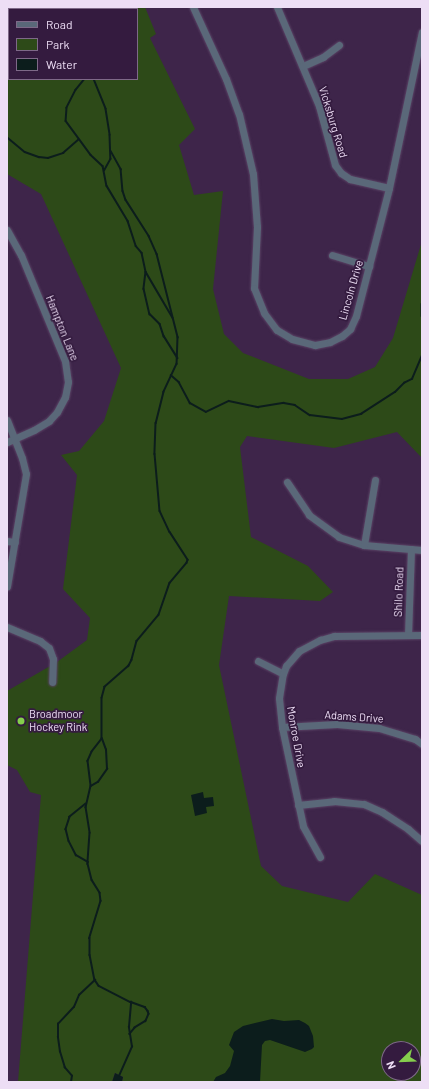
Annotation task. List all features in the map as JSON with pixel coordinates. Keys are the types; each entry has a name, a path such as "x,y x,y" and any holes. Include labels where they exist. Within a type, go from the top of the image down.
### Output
{"street":[{"name":"Lincoln Drive","path":"193,7 226,79 239,114 253,174 256,200 254,288 264,313 277,330 292,338 315,346 330,342 350,329 356,316 389,188 422,32"},
{"name":"Vicksburg Road","path":"277,7 319,106 335,165 342,174 350,179 389,188"},
{"path":"303,66 323,57 339,45"},
{"name":"Hampton Lane","path":"7,230 21,256 65,361 68,372 65,398 57,412 49,421 7,442"},
{"path":"332,255 369,266"},
{"path":"7,420 15,438 26,474 7,586"},
{"path":"364,545 374,480"},
{"path":"287,482 309,515 339,537 364,545 422,550"},
{"path":"7,541 15,542"},
{"name":"Shilo Road","path":"408,635 411,549"},
{"path":"7,627 40,641 49,648 53,659 52,682"},
{"name":"Monroe Drive","path":"320,857 303,826 282,727 278,698 286,666 299,651 320,640 334,636 422,635"},
{"path":"258,661 283,674"},
{"name":"Adams Drive","path":"282,727 337,724 379,728 415,739 422,744"},
{"path":"298,805 334,801 364,804 382,812 408,829 422,841"}],"green space":[{"path":"7,7 145,7 156,34 150,38 195,129 179,145 194,195 223,191 213,289 224,334 243,353 309,379 348,379 375,367 393,338 422,241 422,458 397,432 334,448 247,436 240,447 251,537 308,566 333,592 320,601 229,596 219,665 261,866 282,886 348,902 375,874 422,895 422,1082 122,1082 123,1077 115,1073 112,1082 18,1082 41,795 30,792 17,770 7,765 7,691 57,662 87,640 90,618 63,589 77,475 61,455 79,451 104,421 121,368 41,194 7,174"}],"water":[{"path":"203,792 204,798 213,797 214,806 206,807 207,813 195,816 191,795"},
{"path":"272,1019 284,1021 299,1020 305,1023 309,1026 313,1036 314,1047 305,1052 270,1040 265,1041 262,1045 260,1082 213,1082 216,1077 225,1073 230,1066 234,1051 229,1045 234,1032 243,1026"},
{"path":"115,1073 123,1077 122,1082 112,1082"}],"waterway":[{"path":"84,80 76,90 67,108 66,121 91,155 103,166 107,186 128,221 136,246 142,253 146,272 173,318"},
{"path":"94,80 106,109 110,135 111,159 105,170"},
{"path":"7,137 25,152 39,157 48,158 63,153 78,140"},
{"path":"111,151 121,169 123,191 126,200 149,236 157,254 178,337 177,364 164,392 156,423 155,454 160,511 170,532 188,560 170,583 159,615 137,641 129,666 105,687 102,698 102,739 92,752 88,761 91,786 86,807 90,833 88,864 92,880 100,893 101,901 90,938 90,955 95,980 99,986 131,1002 145,1007 148,1011 149,1014 146,1021 135,1028 130,1034"},
{"path":"146,272 144,289 150,314 160,324 164,336 178,358"},
{"path":"422,304 422,316"},
{"path":"171,375 179,382 190,403 206,412 229,401 258,407 284,403 295,405 310,415 342,419 361,414 395,392 404,383 412,379 422,356"},
{"path":"91,786 98,782 107,769 106,750 102,739"},
{"path":"86,804 70,817 66,829 69,841 76,855 88,862"},
{"path":"71,1082 72,1076 65,1068 60,1052 58,1024 74,1007 79,995 95,980"},
{"path":"119,1076 132,1047 129,1027 131,1002"}],"place":[{"name":"Broadmoor Hockey Rink","path":"21,721"}]}
